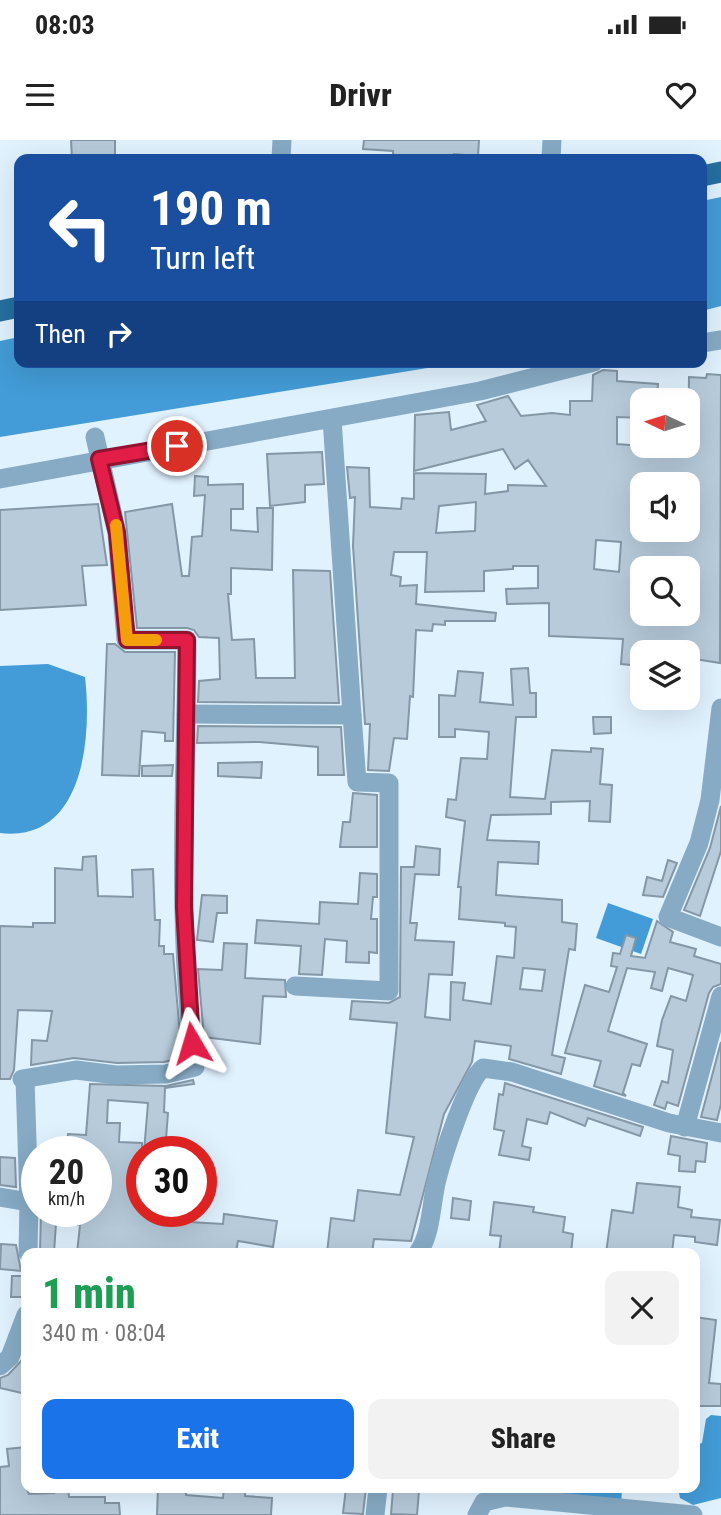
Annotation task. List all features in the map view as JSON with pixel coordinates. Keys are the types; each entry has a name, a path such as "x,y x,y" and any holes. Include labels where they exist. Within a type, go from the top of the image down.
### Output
{"street":[{"path":"0,479 480,391 570,368"},
{"path":"295,986 389,990 389,783 357,782 332,419"},
{"path":"26,1136 24,1079 76,1070 117,1075 166,1074 195,1067 186,994 184,919 187,640 127,640 117,533 95,437"},
{"path":"721,708 710,800 699,843 668,917 721,937"},
{"path":"187,714 352,715"},
{"path":"685,1127 721,996"},
{"path":"421,1248 425,1240 437,1179 472,1083 483,1068 512,1072 685,1127 721,1133"},
{"path":"0,1197 21,1201"},
{"path":"28,1248 29,1227"},
{"path":"0,1366 20,1352"},
{"path":"375,1515 377,1493"},
{"path":"477,1515 484,1502 505,1497 653,1514 693,1515"}],"water":[{"path":"721,197 721,306 707,310 707,200"},
{"path":"14,338 14,368 428,368 0,437 0,341"},
{"path":"48,664 85,677 86,728 77,781 66,804 50,821 28,832 0,833 0,666"},
{"path":"608,903 653,919 641,954 596,938"},
{"path":"711,1415 721,1416 721,1498 693,1505 680,1498 679,1493 700,1493 700,1444 706,1419"},
{"path":"559,1493 622,1493 621,1506 558,1501"}],"building":[{"path":"71,140 115,140 115,154 72,154"},
{"path":"364,140 479,140 478,154 393,154 393,151 363,149"},
{"path":"603,370 617,371 617,381 658,384 658,388 630,388 630,418 617,417 617,444 630,445 630,458 700,458 700,388 689,388 689,377 721,375 720,663 700,660 700,640 630,640 630,665 621,664 623,639 549,636 549,603 507,604 506,589 538,588 538,566 513,566 513,569 484,571 484,591 425,592 427,552 394,552 391,575 401,577 400,586 417,585 416,604 496,613 495,621 445,621 445,625 433,624 432,631 416,630 413,697 410,696 407,739 394,738 389,771 368,770 370,724 365,724 353,546 355,497 350,498 347,467 369,468 370,507 401,509 402,498 414,499 414,473 486,474 485,494 508,491 508,485 546,486 528,460 515,469 503,449 414,471 415,415 449,412 451,430 486,421 477,405 508,396 521,416 552,413 570,415 570,401 592,401 593,375","holes":["476,502 475,531 436,533 439,506","596,540 621,542 619,572 594,569"]},
{"path":"322,452 324,484 305,485 305,502 270,506 267,454"},
{"path":"195,476 208,477 208,485 243,484 243,509 231,509 231,530 258,532 257,508 273,508 272,570 231,568 231,594 228,594 232,640 254,639 256,678 295,678 293,570 330,571 339,703 198,702 199,681 220,679 219,638 199,637 194,630 187,628 137,628 125,512 172,504 182,576 189,576 192,537 202,536 205,495 194,496"},
{"path":"98,504 107,565 82,566 86,605 0,610 0,510"},
{"path":"107,644 115,644 125,652 175,652 173,741 165,741 165,733 142,731 139,776 102,775"},
{"path":"528,668 530,693 536,693 536,717 516,717 510,797 545,799 552,750 591,752 591,748 603,749 600,784 612,785 610,822 589,821 590,801 551,802 551,814 491,815 487,840 539,842 538,864 498,862 496,895 562,900 562,922 577,924 575,950 569,949 552,1055 565,1058 561,1074 509,1059 511,1046 475,1041 472,1062 444,1114 411,1241 374,1239 373,1248 328,1248 331,1218 354,1221 358,1190 400,1195 414,1137 386,1133 397,1023 350,1019 352,1001 389,1003 400,997 401,867 414,867 416,846 440,849 439,875 415,874 410,923 417,923 415,940 454,942 452,975 429,974 425,1017 450,1020 451,982 465,983 463,1000 491,1004 497,956 514,958 516,927 505,926 505,923 459,919 461,887 458,887 465,821 446,817 448,799 456,800 461,758 487,759 489,732 455,729 455,737 439,737 439,695 455,696 458,671 483,673 480,702 513,705 511,669","holes":["523,968 545,970 542,991 520,989"]},
{"path":"593,717 611,717 611,733 594,734"},
{"path":"198,726 341,727 344,775 318,775 318,747 259,742 197,743"},
{"path":"262,762 261,778 218,776 218,763"},
{"path":"173,765 172,776 142,776 142,766"},
{"path":"353,793 377,795 377,847 340,847 343,822 350,822"},
{"path":"721,806 721,851 700,916 684,910 710,848"},
{"path":"96,856 98,896 133,897 132,870 153,869 155,920 160,920 159,946 164,946 164,954 173,954 182,1058 164,1062 117,1063 74,1058 31,1065 32,1040 47,1041 52,1011 18,1010 14,1070 10,1079 0,1079 0,926 33,927 33,923 55,923 55,868 82,870 83,857"},
{"path":"668,860 677,863 663,897 643,895 647,877 662,881"},
{"path":"360,873 377,874 377,897 373,897 371,919 377,919 377,953 369,952 369,963 346,962 347,941 325,939 322,975 299,974 301,946 255,943 257,920 319,924 320,902 358,904"},
{"path":"202,895 227,896 227,913 217,913 213,942 197,940"},
{"path":"657,921 673,932 670,942 696,949 694,956 721,964 721,984 713,987 709,993 678,1106 667,1102 665,1109 654,1105 662,1081 668,1083 673,1050 657,1046 662,1020 671,996 686,1001 693,975 668,968 662,991 651,988 655,972 627,968 608,1031 647,1044 640,1066 632,1064 623,1093 626,1096 594,1086 601,1061 565,1053 585,985 609,992 617,967 611,966 613,953 620,954 626,935 636,938 631,956 645,958"},
{"path":"224,943 247,944 245,978 285,980 286,997 263,996 260,1044 204,1037 198,969 222,970"},
{"path":"721,1042 721,1104 717,1120 701,1117"},
{"path":"193,1080 194,1084 165,1088 164,1112 168,1113 166,1136 145,1136 148,1103 108,1100 107,1123 120,1123 119,1142 126,1142 126,1227 217,1227 217,1224 223,1224 224,1214 277,1221 273,1247 238,1241 237,1248 78,1248 80,1227 112,1227 112,1136 68,1136 86,1135 90,1084 166,1086"},
{"path":"505,1083 643,1127 640,1136 588,1118 585,1126 550,1112 547,1124 527,1119 522,1146 531,1148 529,1160 499,1155 504,1131 494,1129 499,1094 503,1095"},
{"path":"671,1136 707,1143 705,1162 696,1161 695,1172 679,1171 680,1156 668,1154"},
{"path":"0,1157 15,1158 16,1187 0,1185"},
{"path":"637,1183 680,1187 678,1207 692,1210 691,1217 720,1220 717,1245 695,1242 695,1237 674,1235 673,1248 607,1248 612,1210 633,1213"},
{"path":"453,1198 471,1201 469,1220 451,1218"},
{"path":"494,1202 534,1207 533,1212 565,1217 563,1232 573,1234 572,1248 500,1248 501,1236 490,1235"},
{"path":"41,1227 56,1227 54,1248 40,1248"},
{"path":"1,1244 16,1245 21,1271 0,1269"},
{"path":"12,1276 21,1276 21,1297 11,1297"},
{"path":"700,1318 716,1320 709,1383 721,1384 721,1406 700,1406"},
{"path":"21,1361 21,1393 0,1388 0,1378 8,1375"},
{"path":"21,1448 21,1493 69,1493 69,1497 105,1497 105,1503 119,1503 120,1515 0,1515 0,1467 9,1466 7,1449"},
{"path":"158,1493 186,1493 223,1498 224,1493 245,1493 245,1496 272,1498 271,1515 157,1515"},
{"path":"345,1493 365,1493 363,1514 343,1513"},
{"path":"393,1493 419,1493 417,1515 391,1514"}],"slow traffic":[{"path":"116,525 127,640 156,640"}],"route":[{"path":"177,446 99,459 117,533 127,640 187,640 184,931 186,994 192,1043"}]}
